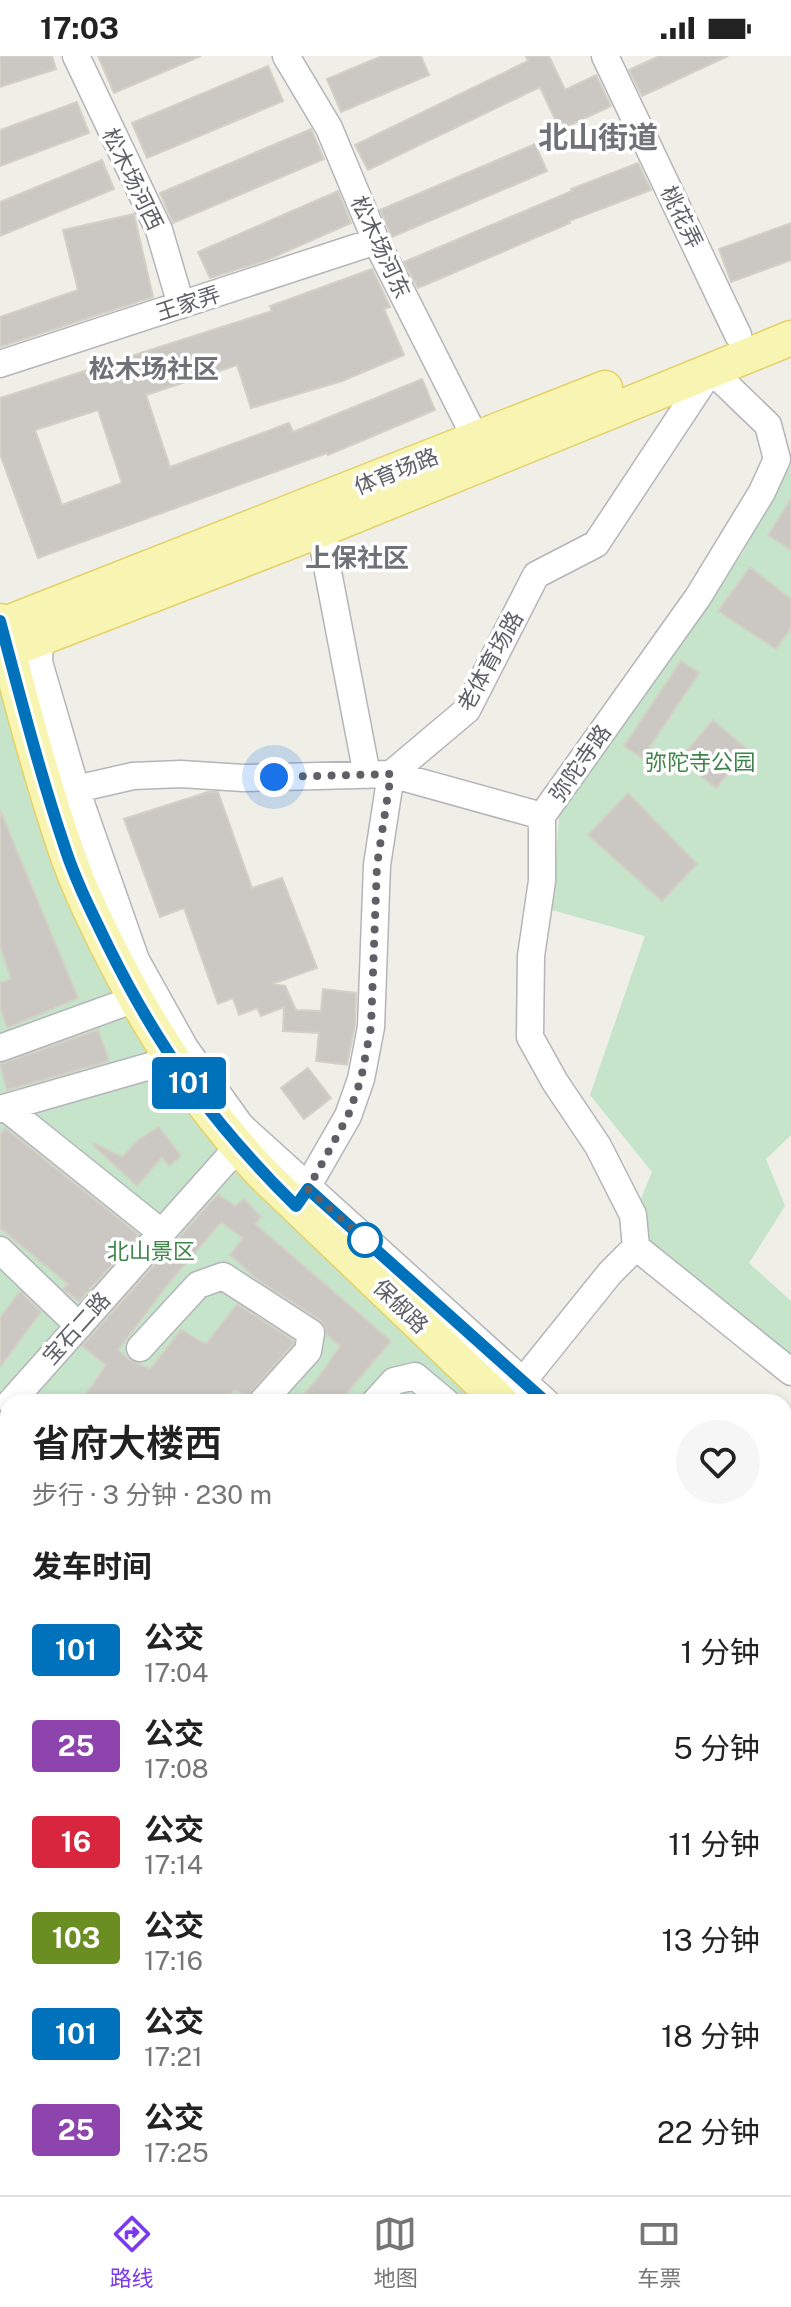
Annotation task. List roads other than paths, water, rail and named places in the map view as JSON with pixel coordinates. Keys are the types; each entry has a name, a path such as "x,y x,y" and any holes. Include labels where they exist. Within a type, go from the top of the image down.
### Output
{"main road":[{"name":"体育场路","path":"2,635 791,313"},
{"name":"体育场路","path":"2,635 40,639 320,530 791,338"},
{"name":"保俶路","path":"2,635 65,848 84,898 129,988 171,1060 238,1147 302,1198 509,1394"}],"street":[{"name":"松木场河西","path":"76,56 159,230 181,305"},
{"name":"桃花弄","path":"605,56 738,335"},
{"name":"松木场河东","path":"289,57 329,128 376,241 476,439"},
{"name":"王家弄","path":"0,364 376,241"},
{"name":"老体育场路","path":"379,774 467,710 536,575 596,544 711,370"},
{"name":"弥陀寺路","path":"636,1247 633,1215 598,1146 555,1082 530,1037 531,956 542,881 542,816 698,597 762,492 777,459 768,425 711,370"},
{"path":"40,639 39,662 76,789 136,960 185,1048 241,1126 302,1198 348,1116 361,1079 371,1027 377,865 379,774 320,530"},
{"path":"76,789 133,776 243,778 379,774 542,816"},
{"path":"2,1040 129,988 126,929"},
{"path":"3,1108 171,1060"},
{"path":"3,1108 162,1233"},
{"name":"宝石二路","path":"17,1394 238,1147"},
{"path":"511,1394 610,1273 636,1247 791,1372"},
{"path":"0,1250 79,1326"},
{"path":"140,1348 198,1285 223,1276 311,1333 308,1351 269,1394"},
{"path":"382,1394 394,1381 415,1376 436,1394"}],"district":[{"name":"北山街道","path":"598,137"},
{"name":"松木场社区","path":"154,368"},
{"name":"上保社区","path":"357,557"}],"park label":[{"name":"弥陀寺公园","path":"700,762"},
{"name":"北山景区","path":"151,1251"}]}
